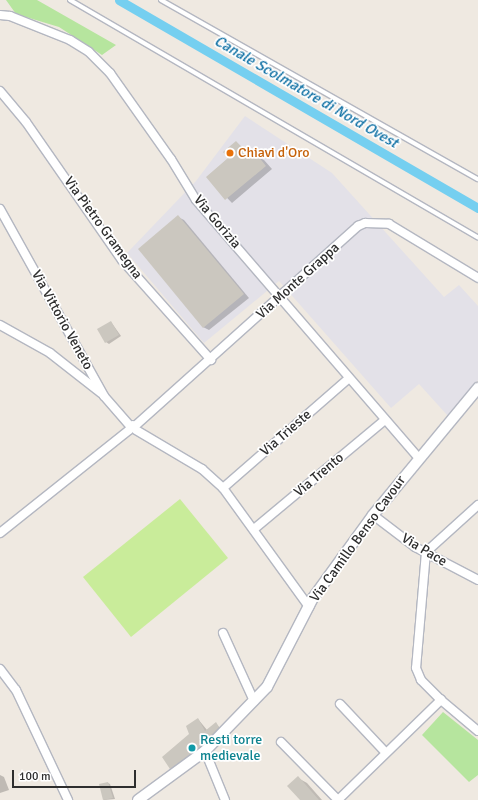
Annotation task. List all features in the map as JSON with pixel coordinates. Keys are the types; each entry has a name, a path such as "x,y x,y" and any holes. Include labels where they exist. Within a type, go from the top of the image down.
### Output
{"street":[{"name":"Via Gorizia","path":"0,15 10,16 51,31 70,40 94,57 115,80 171,159 196,200 419,458"},
{"name":"Via Pietro Gramegna","path":"0,91 26,122 122,260 211,360"},
{"name":"Via Vittorio Veneto","path":"0,209 104,396 132,428 202,469 223,488 309,607"},
{"name":"Via Monte Grappa","path":"0,533 132,428 211,360 358,226 372,222 389,224 478,278"},
{"path":"0,325 50,353 104,396"},
{"name":"Via Trieste","path":"223,488 349,378"},
{"name":"Via Camillo Benso Cavour","path":"138,800 205,751 267,687 309,607 373,516 419,458 478,388"},
{"name":"Via Trento","path":"254,529 385,420"},
{"path":"478,505 426,552 416,668 421,680 441,700 478,730"},
{"name":"Via Pace","path":"373,516 426,552 478,580"},
{"path":"223,633 254,701"},
{"path":"0,669 16,690 68,800"},
{"path":"281,742 338,800 441,700"},
{"path":"340,704 386,753"},
{"path":"205,751 225,800"}],"lane":[{"path":"70,0 478,237"},
{"path":"161,0 478,179"}],"shaded area":[{"path":"245,116 332,173 444,297 459,285 478,306 478,380 448,416 419,384 391,408 279,281 204,343 127,253 196,181"}],"green space":[{"path":"6,0 37,0 116,45 102,55 59,27 16,14"},
{"path":"180,499 228,558 131,637 83,577"},
{"path":"443,712 478,740 478,775 469,782 422,735"}],"building":[{"path":"236,141 253,159 258,156 266,166 225,200 206,177 228,158 223,152"},
{"path":"178,215 244,294 203,328 138,249"},
{"path":"111,321 119,335 105,343 97,329"},
{"path":"198,718 205,731 216,722 219,727 201,746 170,769 162,757 189,734 186,726"},
{"path":"298,776 319,800 300,800 287,786"},
{"path":"108,782 113,798 103,800 99,784"}],"waterway":[{"name":"Canale Scolmatore di Nord Ovest","path":"119,0 478,208"}],"place":[{"name":"Chiavi d'Oro","path":"230,153"},
{"name":"Resti torre medievale","path":"192,748"}]}
